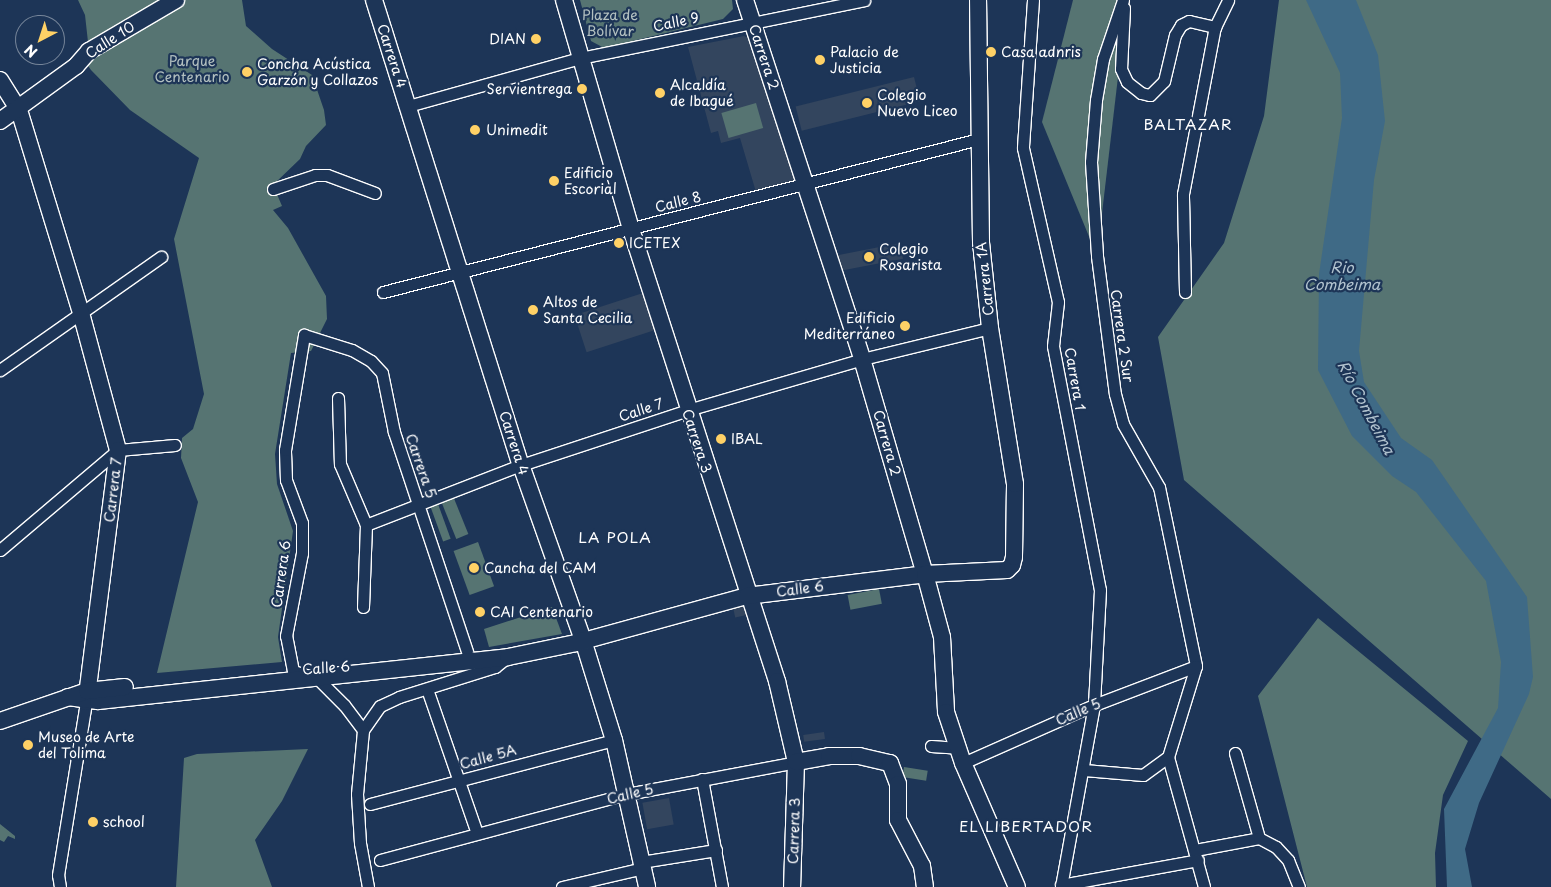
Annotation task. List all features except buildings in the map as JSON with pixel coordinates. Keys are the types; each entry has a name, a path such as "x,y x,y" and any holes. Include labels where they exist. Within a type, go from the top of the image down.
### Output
{"street":[{"name":"Calle 10","path":"0,122 19,110 95,48 176,0"},
{"name":"Carrera 4","path":"374,0 521,465 583,640 614,740 647,887"},
{"name":"Carrera 3","path":"564,0 631,230 747,596 777,682 796,762 792,887"},
{"name":"Carrera 2","path":"746,0 862,359 925,574 942,637 946,712 960,756 1017,887"},
{"name":"Calle 9","path":"408,106 580,58 752,21 864,0"},
{"name":"Carrera 1A","path":"978,0 981,242 990,328 1015,484 1014,556"},
{"name":"Carrera 1","path":"1033,0 1023,148 1058,302 1052,346 1100,590 1094,705 1084,770 1061,886"},
{"path":"1124,0 1121,69 1128,82 1141,93 1150,95 1164,81 1175,34 1181,25 1189,21 1215,26"},
{"name":"Carrera 2 Sur","path":"1124,0 1103,59 1091,162 1102,315 1123,424 1162,496 1196,666"},
{"path":"1185,292 1182,194 1215,26 1228,0"},
{"name":"Carrera 7","path":"0,80 19,110 81,313 118,450 86,696 58,874 60,887"},
{"name":"Calle 8","path":"384,292 807,185 979,139"},
{"path":"273,190 316,176 327,176 375,193"},
{"path":"0,370 161,257"},
{"name":"Calle 7","path":"366,525 521,465 688,410 862,359 990,328"},
{"name":"Carrera 5","path":"304,335 352,350 372,361 382,373 394,432 467,652"},
{"name":"Carrera 6","path":"293,671 286,636 302,553 302,522 286,480 286,450 304,335"},
{"path":"338,398 340,464 366,525 363,606"},
{"path":"0,550 118,450 175,445"},
{"name":"Calle 6","path":"0,721 68,697 318,679 508,657 583,640 747,596 925,574 1007,570 1014,556"},
{"name":"Calle 6","path":"86,696 293,671 381,664 565,636 583,640"},
{"name":"Calle 6","path":"363,730 380,706 495,667 508,657"},
{"name":"Calle 5","path":"932,746 960,756 1196,666"},
{"path":"1196,666 1168,757 1204,887"},
{"path":"293,671 318,679 344,705 363,730 357,794 360,843 368,887"},
{"path":"427,689 477,833"},
{"name":"Calle 5A","path":"370,804 614,740"},
{"path":"1235,753 1259,838"},
{"name":"Calle 5","path":"380,860 627,794 829,756 860,756 885,760 890,763 897,777 898,820 922,866 925,887"},
{"path":"1084,770 1143,775 1168,757"},
{"path":"702,779 722,887"},
{"path":"1061,886 1196,855 1259,838 1276,847 1288,860 1299,887"},
{"path":"562,887 642,865 716,850"}],"shaded area":[{"path":"744,36 750,39 795,181 756,192 740,138 721,143 718,131 711,133 688,47"},
{"name":"Colegio Nuevo Liceo","path":"914,77 920,101 802,131 796,107"},
{"name":"Colegio Rosarista","path":"900,243 903,259 839,271 836,255"},
{"path":"643,293 655,330 587,352 575,315"},
{"path":"745,601 748,615 735,617 732,604"},
{"path":"824,732 825,739 804,742 803,735"},
{"path":"669,798 674,825 647,829 642,803"}],"green space":[{"name":"Parque Centenario","path":"78,0 242,0 246,26 272,49 312,75 324,110 326,125 306,146 300,159 273,185 282,206 273,210 288,228 326,296 327,319 311,351 291,353 275,454 277,484 293,531 278,637 282,662 157,673 198,502 181,458 182,438 193,429 204,394 174,239 199,158 130,110 91,70 86,63 89,51 85,15"},
{"name":"Plaza de Bolívar","path":"580,0 732,0 733,9 723,19 604,48 591,41"},
{"path":"1073,0 1127,0 1097,256 1042,122"},
{"path":"1279,0 1551,0 1551,799 1184,480 1158,337 1224,243 1264,116"},
{"path":"756,103 763,128 729,138 721,113"},
{"path":"453,496 468,534 456,539 441,501"},
{"path":"438,504 451,539 443,542 430,507"},
{"name":"Cancha del CAM","path":"478,542 494,586 470,595 454,551"},
{"path":"879,589 882,604 850,610 848,595"},
{"path":"552,607 562,634 489,647 484,629"},
{"path":"1318,618 1468,741 1443,795 1435,853 1436,887 1307,887 1258,696"},
{"path":"308,749 282,801 255,840 272,887 176,887 184,758 197,754"},
{"path":"904,767 928,771 926,781 902,777"},
{"path":"0,824 15,836 15,839 8,836 4,842 0,840"}],"water":[{"name":"Rio Combeima","path":"1306,0 1356,0 1378,55 1385,121 1374,180 1359,351 1364,382 1401,438 1432,460 1527,597 1533,677 1529,694 1479,803 1465,849 1472,887 1447,887 1444,809 1498,708 1501,662 1486,581 1416,492 1392,476 1352,436 1318,370 1319,274 1342,118 1340,73"}],"place":[{"name":"DIAN","path":"536,39"},
{"name":"Casa adnris","path":"991,52"},
{"name":"Palacio de Justicia","path":"820,60"},
{"name":"Concha Acústica Garzón y Collazos","path":"247,72"},
{"name":"Servientrega","path":"582,89"},
{"name":"Alcaldía de Ibagué","path":"660,93"},
{"name":"Colegio Nuevo Liceo","path":"867,103"},
{"name":"Unimedit","path":"475,130"},
{"name":"Edificio Escorial","path":"554,181"},
{"name":"ICETEX","path":"619,243"},
{"name":"Colegio Rosarista","path":"869,257"},
{"name":"Altos de Santa Cecilia","path":"533,310"},
{"name":"Edificio Mediterráneo","path":"905,326"},
{"name":"IBAL","path":"721,439"},
{"name":"Cancha del CAM","path":"474,568"},
{"name":"CAI Centenario","path":"480,612"},
{"name":"Museo de Arte del Tolima","path":"28,745"},
{"name":"school","path":"93,822"}],"district":[{"name":"BALTAZAR","path":"1188,124"},
{"name":"LA POLA","path":"615,537"},
{"name":"EL LIBERTADOR","path":"1026,826"}],"water label":[{"name":"Río Combeima","path":"1367,407"}]}
